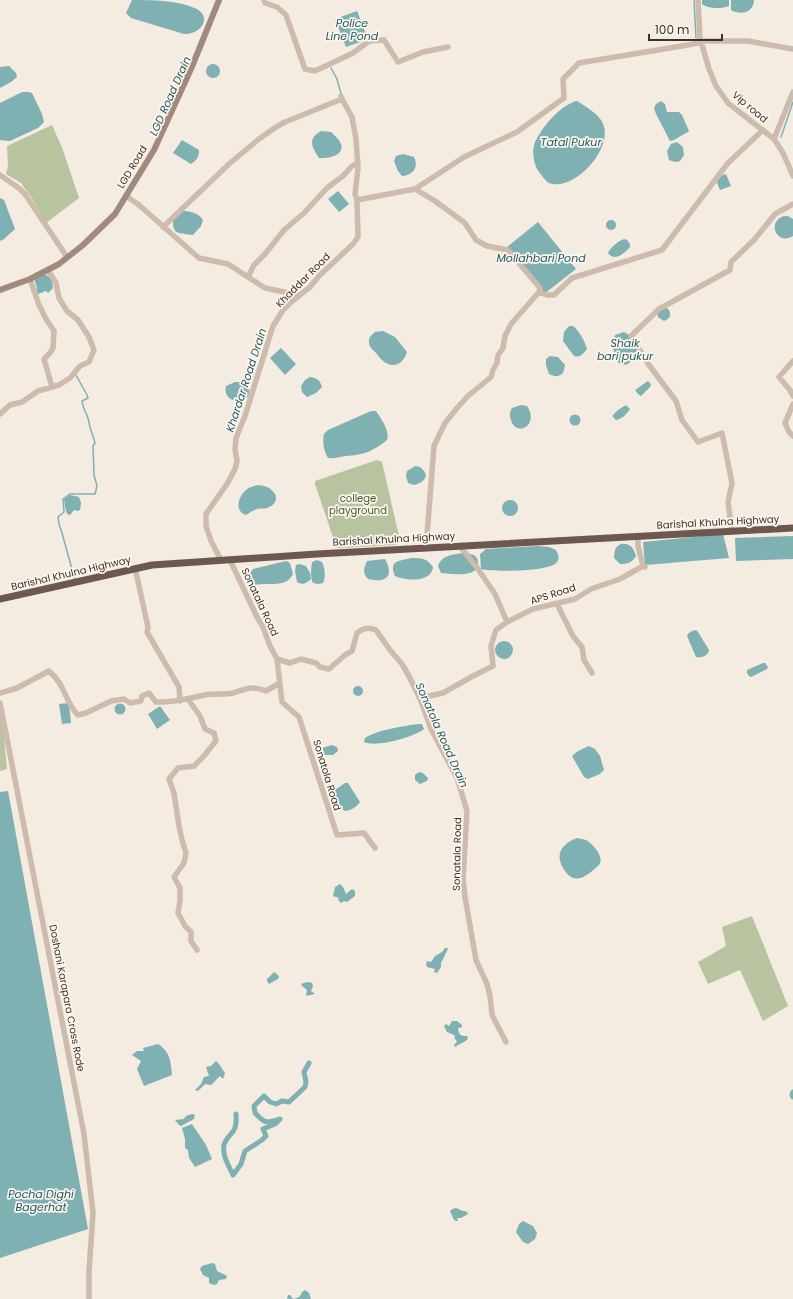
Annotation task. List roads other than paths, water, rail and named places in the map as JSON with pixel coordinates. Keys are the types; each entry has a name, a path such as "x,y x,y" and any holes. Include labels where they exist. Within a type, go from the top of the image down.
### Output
{"highway":[{"name":"Barishal Khulna Highway","path":"0,599 152,565 460,546 793,528"}],"main road":[{"name":"LGD Road","path":"0,290 30,279 48,270 83,245 115,214 154,150 191,69 219,0"}],"street":[{"path":"264,0 265,3 277,7 286,15 305,69 315,72 353,53 369,41 384,40 398,62 423,52 448,46"},
{"name":"Vip road","path":"698,0 701,41 709,69 716,86 728,103 774,139 783,153 793,176"},
{"path":"358,200 415,189 464,157 517,132 564,98 563,79 580,63 688,45 701,41 748,41 793,49"},
{"path":"774,139 793,92"},
{"name":"Khaddar Road","path":"163,227 229,164 259,139 285,122 341,98 352,117 355,128 358,163 355,194 358,200 358,237 353,244 319,276 310,287 283,310 273,326 245,416 236,438 235,449 237,461 235,469 227,484 206,514 206,526 211,542 221,560"},
{"path":"539,292 547,295 554,295 572,278 662,250 728,163 762,130"},
{"path":"248,277 254,265 284,230 304,213 327,188 343,176 352,166 358,163"},
{"path":"0,175 25,194 67,257"},
{"path":"415,189 435,201 465,223 476,240 487,246 508,250 540,288 539,292 512,324 505,336 503,348 498,355 497,363 491,377 456,408 445,423 434,446 426,548"},
{"path":"126,196 139,205 199,258 228,264 265,288 299,295"},
{"path":"732,532 728,502 732,483 722,433 698,442 682,420 676,401 649,365 632,336 659,309 730,270 731,262 754,240 775,214 793,204"},
{"path":"0,414 10,405 22,402 32,394 59,385 70,378 80,366 89,362 94,350 89,337 78,320 67,311 59,298 56,283 48,270"},
{"path":"30,279 39,305 54,331 53,348 44,360 52,387"},
{"path":"793,361 778,377 790,390 793,396"},
{"path":"793,404 785,423 789,432 793,436"},
{"name":"APS Road","path":"507,622 533,609 557,604 574,598 591,589 620,579 644,566 638,546 638,536"},
{"path":"420,698 444,693 493,666 491,646 496,630 507,622 495,594 478,568 460,546"},
{"name":"Sonatala Road","path":"230,560 277,659 290,662 301,659 316,663 320,667 329,669 352,651 357,633 365,628 376,630 402,664 420,698 431,729 457,778 467,811 463,865 465,897 476,960 487,984 492,1015 506,1042"},
{"path":"135,568 148,626 147,632 179,687 180,701"},
{"path":"557,604 573,636 582,647 584,660 592,673"},
{"name":"Sonatola Road","path":"277,659 282,702 299,717 337,835 364,833 375,848"},
{"path":"0,693 17,688 49,671 58,680 72,708 78,715 86,713 111,701 124,699 130,703 141,701 142,696 149,693 156,702 166,703 206,694 232,693 256,687 266,690 280,683"},
{"path":"188,699 200,716 205,729 214,733 216,741 194,766 178,768 169,779 174,793 179,826 186,853 184,863 174,877 180,888 178,913 185,926 191,932 191,941 197,950"},
{"name":"Doshani Karapara Cross Rode","path":"0,703 84,1134 93,1213 89,1271 89,1299"}],"water":[{"path":"132,0 165,1 189,6 202,13 204,22 195,32 184,34 131,18 126,13"},
{"path":"702,0 729,0 729,6 711,8 702,4"},
{"path":"731,0 754,0 752,7 749,10 739,13 731,10"},
{"name":"Police Line Pond","path":"357,11 368,39 346,47 335,19"},
{"path":"210,64 216,64 220,68 220,74 216,78 210,78 206,74 206,68"},
{"path":"9,66 16,73 17,77 0,88 0,67"},
{"path":"22,92 32,93 42,114 44,122 38,128 10,141 0,140 0,103"},
{"name":"Tatal Pukur","path":"577,101 587,107 601,120 605,130 604,142 599,154 591,165 581,174 570,181 559,184 549,183 539,172 536,166 533,156 534,145 551,118 564,107"},
{"path":"661,101 665,104 667,112 679,112 682,115 689,131 674,140 670,141 654,108 656,104"},
{"path":"321,131 331,132 338,139 341,146 339,153 327,158 319,158 314,150 312,140"},
{"path":"182,140 199,150 199,155 191,164 173,153"},
{"path":"677,142 683,147 684,155 680,161 675,162 669,160 667,151 671,144"},
{"path":"403,154 414,157 416,164 412,172 402,176 394,161 396,156"},
{"path":"726,174 731,186 720,190 715,178"},
{"path":"338,191 349,204 339,212 328,199"},
{"path":"0,198 4,200 15,229 0,241"},
{"path":"183,211 194,213 203,220 201,226 193,235 181,234 174,229 173,220"},
{"path":"784,216 788,216 793,219 793,236 787,238 778,236 775,228 779,219"},
{"path":"609,220 613,220 615,221 615,229 609,230 606,227 606,223"},
{"name":"Mollahbari Pond","path":"538,222 576,269 544,294 507,247"},
{"path":"624,239 630,244 630,247 619,256 610,256 608,253 611,249"},
{"path":"45,274 52,279 53,288 48,293 46,291 38,294 36,293 37,288 34,278"},
{"path":"666,307 670,313 670,317 664,321 658,317 657,313"},
{"path":"569,326 573,326 586,346 587,349 580,356 574,356 563,341 564,332"},
{"path":"383,331 395,337 407,352 404,358 397,364 391,365 384,362 372,350 369,339 375,332"},
{"name":"Shaik bari pukur","path":"624,332 631,336 637,347 638,353 628,364 624,365 617,361 612,345 615,335"},
{"path":"281,348 296,364 285,375 270,358"},
{"path":"550,356 558,357 565,365 563,373 560,375 555,376 549,374 546,359"},
{"path":"310,377 318,380 322,387 316,393 307,397 302,392 301,386 305,380"},
{"path":"648,381 651,384 650,387 641,396 635,390"},
{"path":"235,382 242,382 249,388 249,394 246,399 242,401 232,400 228,397 226,392 226,386"},
{"path":"521,405 527,406 531,419 526,427 517,428 511,420 510,412 512,408"},
{"path":"626,405 630,409 629,411 616,420 613,415"},
{"path":"371,411 376,411 382,421 387,432 387,440 372,450 362,454 328,458 324,447 324,434 328,430"},
{"path":"575,414 579,416 581,420 579,424 575,426 571,424 569,420 571,416"},
{"path":"415,466 422,469 426,475 422,482 414,485 408,483 406,476 407,471"},
{"path":"258,485 270,488 276,496 276,501 269,507 256,509 246,515 240,510 238,504 239,500 247,489"},
{"path":"70,495 79,497 81,503 80,510 74,510 70,515 67,514 64,499"},
{"path":"507,500 513,500 518,505 516,514 513,516 507,516 502,511 502,505"},
{"path":"723,534 729,558 645,565 643,542"},
{"path":"793,536 793,559 736,561 735,538"},
{"path":"621,544 629,545 634,551 636,556 629,563 620,564 614,558 616,548"},
{"path":"538,546 549,547 556,550 559,558 557,562 544,568 508,571 481,569 480,554 486,549"},
{"path":"463,553 474,555 477,558 478,565 476,569 466,574 441,573 438,566 442,560 451,555"},
{"path":"411,558 421,558 426,560 433,567 428,576 411,580 395,576 393,571 394,564 396,562"},
{"path":"385,559 389,570 387,577 379,580 368,579 364,570 367,561"},
{"path":"317,560 322,562 325,572 323,583 318,584 313,583 311,576 312,562"},
{"path":"286,561 290,563 293,574 291,578 285,582 277,584 253,584 247,577 253,569"},
{"path":"299,564 306,566 310,573 311,579 304,584 297,582 295,571 296,565"},
{"path":"696,630 709,650 706,655 702,657 696,657 687,636 690,632"},
{"path":"504,641 510,644 513,650 510,656 504,659 498,656 495,650 498,644"},
{"path":"765,663 768,667 767,669 751,677 749,676 747,670"},
{"path":"356,686 360,686 363,691 360,696 356,696 353,693 353,689"},
{"path":"69,703 71,723 62,724 59,704"},
{"path":"120,703 124,705 126,709 124,713 120,715 116,713 114,709 116,705"},
{"path":"160,706 170,720 157,729 148,714"},
{"path":"422,724 424,729 395,741 377,744 364,742 365,738 376,733"},
{"path":"332,745 337,747 338,751 333,755 323,755 319,752 322,748"},
{"path":"589,746 595,749 600,756 604,770 600,774 588,779 584,777 572,756 578,751"},
{"path":"419,772 423,773 428,778 427,781 420,784 415,780 415,775"},
{"path":"345,783 348,783 360,802 357,806 344,811 332,792"},
{"name":"Pocha Dighi Bagerhat","path":"8,791 88,1229 0,1258 0,792"},
{"path":"577,838 586,840 591,844 598,851 601,860 599,865 591,872 582,877 575,878 568,875 562,866 560,861 560,852 565,845"},
{"path":"340,884 346,894 352,889 355,891 355,896 347,902 344,901 341,903 338,900 339,898 333,896 335,887"},
{"path":"445,948 448,949 441,963 441,967 437,973 434,972 435,969 427,967 427,961 431,962 435,956 442,952"},
{"path":"274,972 279,976 278,979 269,984 267,979"},
{"path":"307,982 312,983 313,986 311,991 315,994 306,996 307,990 301,984"},
{"path":"452,1021 457,1021 462,1025 462,1027 458,1028 459,1034 467,1036 468,1038 466,1041 455,1047 454,1045 457,1040 454,1039 454,1035 447,1032 444,1026 446,1024 449,1026"},
{"path":"158,1044 165,1050 169,1057 172,1075 144,1086 137,1069 141,1061 132,1055 137,1051 144,1051 143,1048"},
{"path":"216,1061 225,1073 223,1079 220,1076 211,1085 205,1084 198,1091 195,1090 201,1084 204,1077 209,1076 206,1067 211,1066"},
{"path":"192,1114 195,1115 194,1119 181,1126 175,1120 184,1119 186,1116"},
{"path":"192,1124 206,1145 212,1159 195,1167 189,1158 188,1150 185,1148 185,1139 182,1128"},
{"path":"456,1208 467,1212 468,1214 461,1218 457,1218 458,1221 454,1220 450,1211"},
{"path":"523,1221 533,1226 537,1233 535,1239 528,1244 523,1242 516,1232 519,1224"},
{"path":"212,1263 215,1264 217,1271 227,1276 226,1279 219,1280 217,1284 214,1285 209,1283 209,1278 203,1275 200,1269 202,1266"},
{"path":"305,1290 309,1293 311,1299 293,1299 299,1297"},
{"path":"288,1295 290,1295 293,1299 287,1299"}],"waterway":[{"path":"694,0 696,38"},
{"path":"331,68 337,79 341,94"},
{"name":"Khardar Road Drain","path":"781,137 793,102"},
{"path":"75,580 58,517 64,512 63,499 70,494 95,494 97,486 94,475 93,446 95,443 82,401 88,398 76,375"},
{"path":"236,1114 235,1128 224,1145 226,1161 233,1175 241,1164 245,1151 266,1136 263,1129 275,1124 280,1119 266,1122 255,1113 254,1106 264,1096 270,1102 276,1104 282,1101 289,1102 305,1087 306,1082 304,1072 309,1063"},
{"path":"793,1092 793,1097"}],"water label":[{"name":"LGD Road Drain","path":"170,96"},
{"name":"Sonatola Road Drain","path":"442,735"}],"park label":[{"name":"college playground","path":"358,504"}]}
